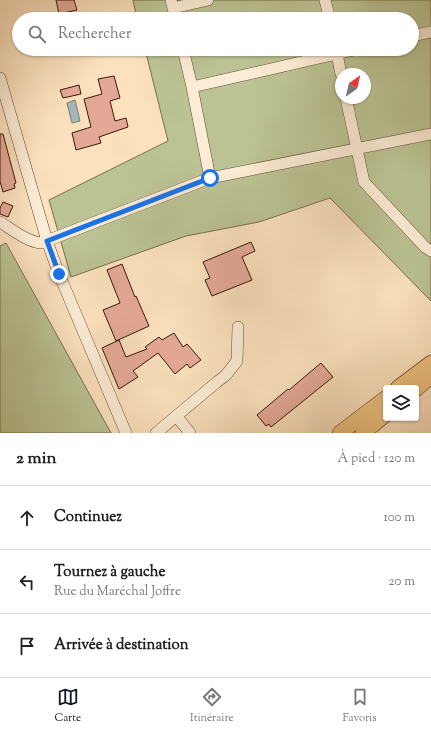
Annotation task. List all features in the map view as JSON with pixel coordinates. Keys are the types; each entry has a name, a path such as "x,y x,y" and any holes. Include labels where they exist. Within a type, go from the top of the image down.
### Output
{"main road":[{"path":"402,385 431,363"},
{"path":"419,386 431,376"},
{"path":"340,433 383,400"},
{"path":"363,433 383,416"}],"street":[{"path":"173,9 208,0"},
{"path":"326,0 329,12"},
{"path":"419,35 431,32"},
{"path":"185,56 210,178"},
{"path":"192,87 320,56"},
{"path":"337,56 340,68"},
{"path":"0,78 47,241 59,274 126,433"},
{"path":"347,104 364,182 425,247 431,251"},
{"path":"0,222 34,242 41,243 210,178 431,134"},
{"path":"156,433 226,375 237,361 238,327"},
{"path":"176,417 190,433"}],"green space":[{"path":"133,0 431,0 431,301 330,198 259,222 186,236 71,277 49,200 168,141 147,56 419,56 419,12 136,12"},
{"path":"6,243 111,433 0,433 0,246"}],"water":[{"path":"75,100 80,121 72,123 67,103"}],"building":[{"path":"56,0 74,0 77,10 59,12"},
{"path":"114,76 120,98 110,101 115,121 126,118 128,127 99,137 101,143 76,150 72,133 91,127 84,99 102,94 98,79"},
{"path":"79,85 81,94 63,98 60,90"},
{"path":"0,134 3,134 16,183 14,184 15,188 3,192 0,181"},
{"path":"3,202 13,206 8,217 0,214 0,208"},
{"path":"251,242 255,251 242,257 252,280 212,296 205,280 210,278 203,262"},
{"path":"122,264 135,297 136,296 149,326 116,341 103,310 120,303 107,270"},
{"path":"174,333 183,347 187,344 201,360 190,368 187,364 175,374 158,353 133,371 138,377 119,389 102,348 119,340 126,357 147,349 145,347 159,337 162,340"},
{"path":"321,363 333,377 271,427 269,424 266,426 257,415"}],"route":[{"path":"59,274 47,241 210,178"}]}
